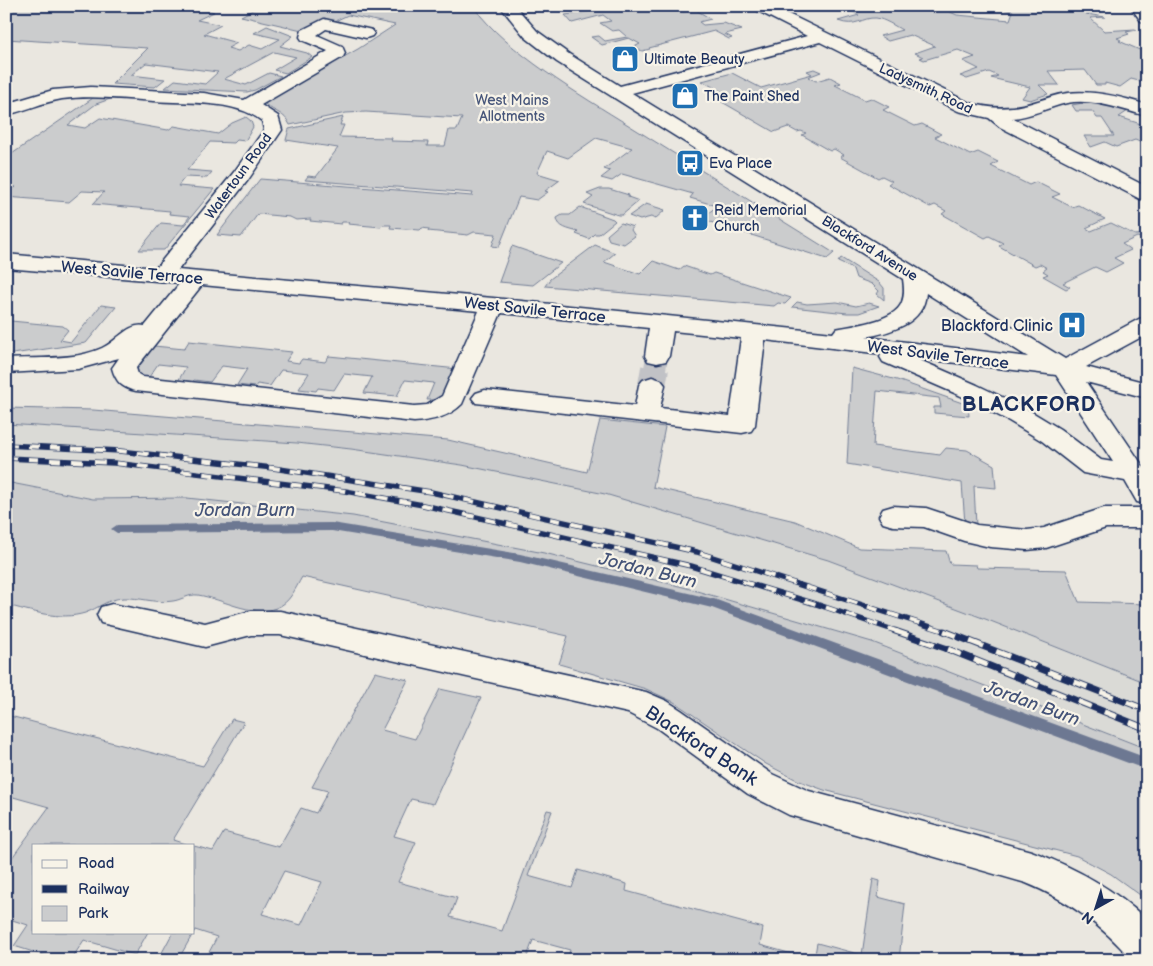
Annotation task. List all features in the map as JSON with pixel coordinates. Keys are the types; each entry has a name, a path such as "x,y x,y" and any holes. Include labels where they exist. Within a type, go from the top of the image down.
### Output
{"street":[{"name":"Blackford Avenue","path":"507,6 526,30 544,45 1064,369 1124,457 1140,484"},
{"name":"Ladysmith Road","path":"759,6 964,108 996,115 1006,123 1147,195"},
{"path":"1137,6 1147,18"},
{"path":"247,106 337,53 336,49 308,37 308,33 324,24 366,33"},
{"path":"618,92 820,37"},
{"name":"Watertoun Road","path":"12,108 46,97 69,93 101,92 220,100 258,110 271,119 274,125 273,130 241,176 180,276"},
{"path":"996,115 1016,114 1066,98 1101,99 1147,110"},
{"name":"West Savile Terrace","path":"6,261 662,322 812,338 1064,369"},
{"path":"812,338 870,330 883,326 902,316 912,308 915,298 914,275"},
{"path":"180,276 124,368 127,378 136,384 414,414 428,413 447,405 453,399 493,305"},
{"path":"6,366 91,361 118,351 131,342 144,327 180,276"},
{"path":"657,356 662,322"},
{"path":"1064,369 1147,324"},
{"path":"485,398 742,424 754,332"},
{"path":"862,344 968,390 1004,408 1051,435 1093,467 1140,484"},
{"path":"1064,369 1147,391"},
{"path":"646,415 652,385"},
{"path":"892,516 926,518 974,534 1027,540 1046,538 1104,518 1147,518"},
{"name":"Blackford Bank","path":"112,615 205,635 251,623 280,623 624,698 655,710 760,784 802,804 1031,868 1056,878 1105,907 1147,948"}],"shaded area":[{"path":"6,424 297,443 351,449 462,465 605,494 828,560 988,620 1147,683 1147,749 872,642 683,587 353,516 187,498 93,499 6,482"}],"green space":[{"path":"6,6 211,6 206,9 214,12 197,20 221,25 204,34 237,43 228,48 238,51 249,45 262,49 280,39 254,33 267,26 293,36 280,46 307,53 312,57 286,73 274,70 296,57 274,52 224,79 246,85 269,73 281,76 255,90 247,92 165,88 175,80 205,84 218,72 146,63 131,75 165,79 155,87 112,84 148,48 6,39"},
{"name":"West Mains Allotments","path":"260,6 473,6 505,40 546,72 834,253 827,259 701,219 717,206 690,198 693,194 622,174 612,181 601,178 610,171 604,169 632,148 596,138 568,158 547,151 537,173 560,180 545,191 548,192 537,200 519,197 499,247 492,246 496,234 474,232 468,235 428,231 429,229 422,228 420,230 390,228 391,225 383,225 381,227 348,224 349,222 342,222 341,224 258,214 241,237 217,235 260,179 472,196 473,193 305,180 308,176 316,177 338,148 286,140 289,129 343,117 340,125 344,125 339,137 392,138 391,141 428,142 427,146 445,146 449,130 457,130 462,118 366,112 346,113 290,125 282,115 265,104 268,99 358,49 395,25 348,15 335,21 323,19 302,30 241,16"},
{"path":"583,6 685,6 677,8 683,12 696,10 711,19 699,22 703,25 724,23 742,30 725,34 732,38 729,39 714,31 642,51 634,47 640,44 629,38 602,45 591,37 599,36 605,41 627,37 619,30 612,31 600,23 611,21 603,15 572,23 565,15 588,12"},
{"path":"841,6 937,6 957,15 1010,20 1013,11 981,6 1079,6 1086,14 1105,17 1090,18 1104,31 1137,30 1126,32 1129,34 1117,38 1121,40 1119,41 1142,51 1147,50 1147,83 1131,79 1120,87 1105,83 1105,85 1096,85 1085,70 1048,71 1059,85 1039,85 1048,94 1030,100 1022,98 1030,87 991,78 998,76 989,72 967,79 960,76 979,69 963,61 975,57 958,50 924,60 920,58 923,57 915,53 935,46 910,35 888,41 880,36 902,30 876,18 854,23 838,21 859,15"},
{"path":"814,69 821,72 808,77 816,81 830,77 841,83 835,85 865,100 871,98 889,107 883,110 915,126 922,124 941,134 935,137 970,155 978,152 998,162 991,166 1029,185 1036,182 1060,194 1052,197 1072,207 1078,205 1105,219 1086,228 1091,231 1111,223 1135,235 1147,234 1147,240 1137,237 1122,244 1131,250 1114,258 1123,263 1106,272 1095,267 1063,283 1070,287 1066,289 1043,276 1048,274 1043,271 1047,268 1040,264 1035,266 999,246 1003,243 989,236 985,238 942,214 946,211 935,205 930,207 888,184 892,181 882,176 878,178 840,157 844,155 834,149 830,151 802,135 806,133 797,132 788,127 774,132 710,95 722,92 702,81 732,73 761,88 812,74 807,71"},
{"path":"96,96 113,98 96,104 68,125 85,128 100,118 168,130 174,126 218,134 232,123 246,117 251,121 253,127 245,141 237,140 234,143 210,142 187,170 212,172 207,178 185,177 178,186 214,189 164,250 139,250 161,223 183,225 190,216 169,214 170,211 93,204 104,192 82,191 69,202 6,197 6,193 9,193 16,187 6,186 6,158"},
{"path":"1088,102 1105,104 1128,111 1119,117 1147,126 1147,145 1135,140 1116,147 1105,142 1091,147 1084,136 1114,136 1102,118 1097,118 1092,111 1076,111 1072,105"},
{"path":"600,189 609,189 629,195 628,197 639,201 622,215 584,204 593,197 587,194"},
{"path":"646,204 665,210 655,219 651,217 640,220 629,216"},
{"path":"580,207 615,221 599,234 594,234 589,239 559,224 557,218 562,215 570,215"},
{"path":"621,223 633,227 631,230 635,236 624,244 609,240 607,235"},
{"path":"595,245 615,253 604,262 640,274 653,261 679,270 684,266 710,275 714,273 791,298 785,304 778,303 774,306 545,286 550,279"},
{"path":"512,246 561,263 533,285 499,282"},
{"path":"841,258 879,282 884,288 884,300 877,294 879,291 872,284 856,278 853,269 838,262"},
{"path":"797,302 807,304 837,302 856,306 869,303 879,306 859,313 847,313 792,307"},
{"path":"101,305 116,307 86,343 6,355 6,323 11,321 63,326 68,330 60,340 71,342"},
{"path":"189,341 292,352 286,361 299,363 302,359 325,362 329,356 458,369 448,392 440,398 427,400 434,383 405,380 397,396 364,393 372,377 344,374 334,390 318,388 316,391 299,389 309,373 281,370 270,386 257,384 255,387 237,385 247,369 222,366 210,382 194,380 191,384 177,383 186,367 158,364 147,380 138,379 135,372 154,346 184,349"},
{"path":"852,368 897,380 968,405 969,416 934,413 934,407 941,407 939,398 877,391 873,446 940,455 946,448 967,450 994,465 996,488 974,486 976,526 965,524 962,483 847,464"},
{"path":"6,408 93,410 448,440 587,472 600,420 665,427 653,487 795,521 859,548 946,551 950,564 976,565 977,568 1066,570 1079,602 1147,604 1147,683 988,620 828,560 605,494 462,465 351,449 297,443 6,424"},
{"path":"6,482 93,499 187,498 353,516 544,553 683,587 872,642 1147,749 1147,900 1111,874 1077,856 824,790 797,780 766,764 674,702 646,689 559,664 568,636 302,577 285,603 276,608 266,610 247,609 198,595 167,602 129,598 117,599 85,613 65,616 55,616 6,605"},
{"path":"375,672 408,680 382,730 415,739 440,689 481,698 433,804 411,799 394,836 416,842 398,882 457,898 450,917 502,931 547,810 552,811 528,876 572,888 578,870 627,884 626,891 763,928 760,945 814,960 567,960 570,950 533,940 526,960 205,960 217,937 195,930 195,846 213,851 224,832 279,847 301,808 316,813 328,791 312,787","holes":["284,871 322,882 301,925 262,914"]},
{"path":"6,715 203,766 232,719 244,722 173,840 185,844 32,844 32,934 147,934 135,955 84,940 71,960 59,960 14,946 28,925 6,918 6,866 49,807 6,795"},
{"path":"873,879 880,881 878,897 905,904 899,960 814,960 817,943 862,955"},
{"path":"172,934 193,934 178,960 158,960"}],"waterway":[{"name":"Jordan Burn","path":"117,529 332,527 520,558 714,604 1147,764"}],"tunnel":[{"path":"655,369 657,356"},
{"path":"652,385 655,368"}],"railway":[{"path":"6,445 120,451 273,468 431,492 697,552 945,631"},
{"path":"6,458 114,463 345,491 423,505 691,566 816,604 899,632"},
{"path":"895,631 945,648 1147,729"},
{"path":"945,631 1147,710"}],"place":[{"name":"Ultimate Beauty","path":"625,59"},
{"name":"The Paint Shed","path":"685,96"},
{"name":"Eva Place","path":"690,163"},
{"name":"Reid Memorial Church","path":"695,218"},
{"name":"Blackford Clinic","path":"1072,325"}],"district":[{"name":"BLACKFORD","path":"1029,404"}]}
